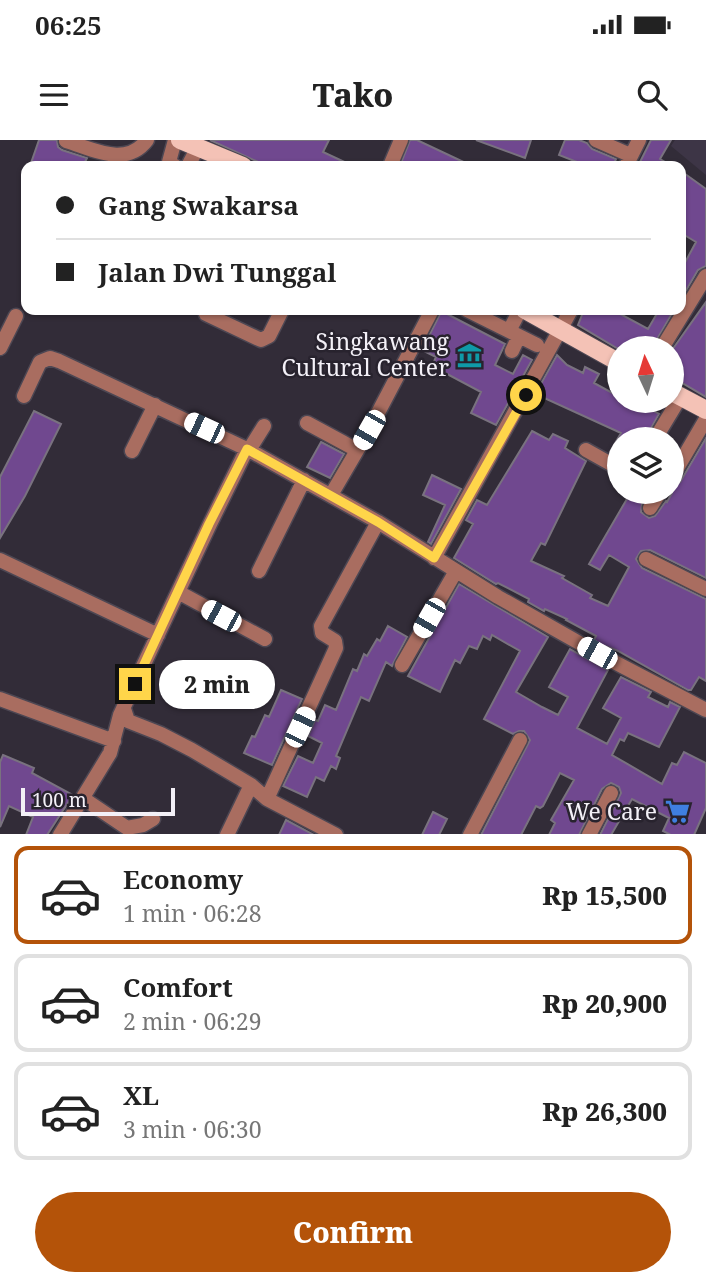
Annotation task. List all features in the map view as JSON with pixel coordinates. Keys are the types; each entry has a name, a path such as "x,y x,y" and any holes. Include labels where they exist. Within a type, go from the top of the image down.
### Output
{"main road":[{"path":"178,140 231,161"},
{"path":"533,315 607,355"},
{"path":"684,398 706,410"}],"street":[{"path":"66,141 115,156 135,152 147,140"},
{"path":"169,161 178,140"},
{"path":"392,161 401,140"},
{"path":"596,140 628,161 639,140"},
{"path":"191,161 198,147"},
{"path":"686,309 706,276"},
{"path":"208,315 261,340 269,337 280,315"},
{"path":"331,495 429,315"},
{"path":"477,315 537,345"},
{"path":"512,351 514,334 521,315"},
{"path":"434,558 568,315"},
{"path":"669,336 682,315"},
{"path":"0,348 16,316"},
{"path":"24,396 40,362 50,358 155,405 248,449 378,522 456,572 597,653 706,709"},
{"path":"132,451 155,405"},
{"path":"684,457 706,419"},
{"path":"307,423 357,450"},
{"path":"62,834 102,768 115,739 117,723 126,715 158,635 248,449 264,426"},
{"path":"586,450 607,462"},
{"path":"259,571 304,480"},
{"path":"650,508 652,504"},
{"path":"267,799 336,648 335,641 322,633 321,626 378,522"},
{"path":"646,559 706,589"},
{"path":"0,560 158,635"},
{"path":"402,665 456,572"},
{"path":"178,593 265,639"},
{"path":"0,699 115,739"},
{"path":"126,715 251,785 267,799 334,834"},
{"path":"471,834 520,740"},
{"path":"226,834 251,785"},
{"path":"590,834 611,793"},
{"path":"84,799 127,828 143,825 153,819"}],"shaded area":[{"path":"675,140 706,140 706,175 671,146"}],"building":[{"path":"39,140 57,140 58,147 62,150 87,158 86,161 32,161"},
{"path":"210,140 329,140 323,152 342,161 256,161"},
{"path":"410,140 417,140 461,161 402,161"},
{"path":"476,140 531,140 525,158"},
{"path":"565,140 579,140 616,159 574,161 559,155"},
{"path":"651,140 671,140 660,159 663,161 640,161"},
{"path":"686,175 706,189 706,266 698,270 686,290 686,261 696,242 686,236"},
{"path":"706,302 706,397 684,384 682,336"},
{"path":"440,315 449,315 505,344 495,365 513,374 523,355 532,360 496,425 471,413 481,392 432,366 436,357 422,350"},
{"path":"582,315 622,315 648,329 656,315 671,315 659,336 607,336 607,342 578,325"},
{"path":"557,355 567,365 583,373 585,367 599,374 594,383 607,390 607,413 659,414 652,427 608,427 542,397 544,392 538,389"},
{"path":"34,411 61,424 25,496 0,538 0,477"},
{"path":"532,431 549,440 553,434 568,441 565,448 586,461 545,545 541,543 531,561 564,576 562,578 592,595 590,598 608,606 629,567 609,555 600,570 589,564 624,504 642,504 641,512 649,518 655,516 664,504 684,504 684,475 706,438 706,578 650,550 641,551 636,559 642,568 706,599 706,681 699,677 691,690 688,690 618,651 602,645 594,640 596,636 567,619 545,609 544,611 528,602 529,599 496,584 454,558 473,524 466,520 477,500 487,505"},
{"path":"321,442 344,454 330,478 307,467"},
{"path":"432,475 461,489 431,544 428,542 445,505 423,495"},
{"path":"459,584 548,637 516,692 558,715 568,697 549,687 570,649 608,670 577,728 607,744 621,718 603,708 621,677 651,692 648,697 668,707 670,702 680,707 659,747 628,733 624,741 620,739 612,755 662,784 672,763 677,765 684,752 706,763 706,808 694,834 669,834 663,831 669,818 632,799 612,834 600,834 621,793 619,787 611,783 602,789 580,834 550,834 555,823 551,820 574,780 560,773 543,806 536,806 522,834 482,834 530,740 524,731 513,734 484,719 520,651 492,635 490,640 483,636 477,649 469,646 460,663 455,660 440,692 408,676"},
{"path":"388,626 407,637 392,666 386,662 369,701 361,697 336,756 340,758 336,769 331,766 324,781 316,777 307,797 283,786 298,756 313,763 322,743 308,736 315,720 318,721 325,705 336,710 353,669 357,671 364,654 367,656 377,639 380,641"},
{"path":"281,690 302,699 272,765 244,753 265,715 269,717"},
{"path":"3,755 34,768 32,773 73,795 48,834 26,834 33,817 9,806 0,827 0,762"},
{"path":"433,812 447,819 440,834 422,834"},
{"path":"286,820 312,834 279,834"}],"place":[{"name":"Singkawang Cultural Center","path":"469,355"},
{"name":"We Care","path":"677,812"}],"route":[{"path":"135,684 247,449 378,522 434,558 526,395"}]}
